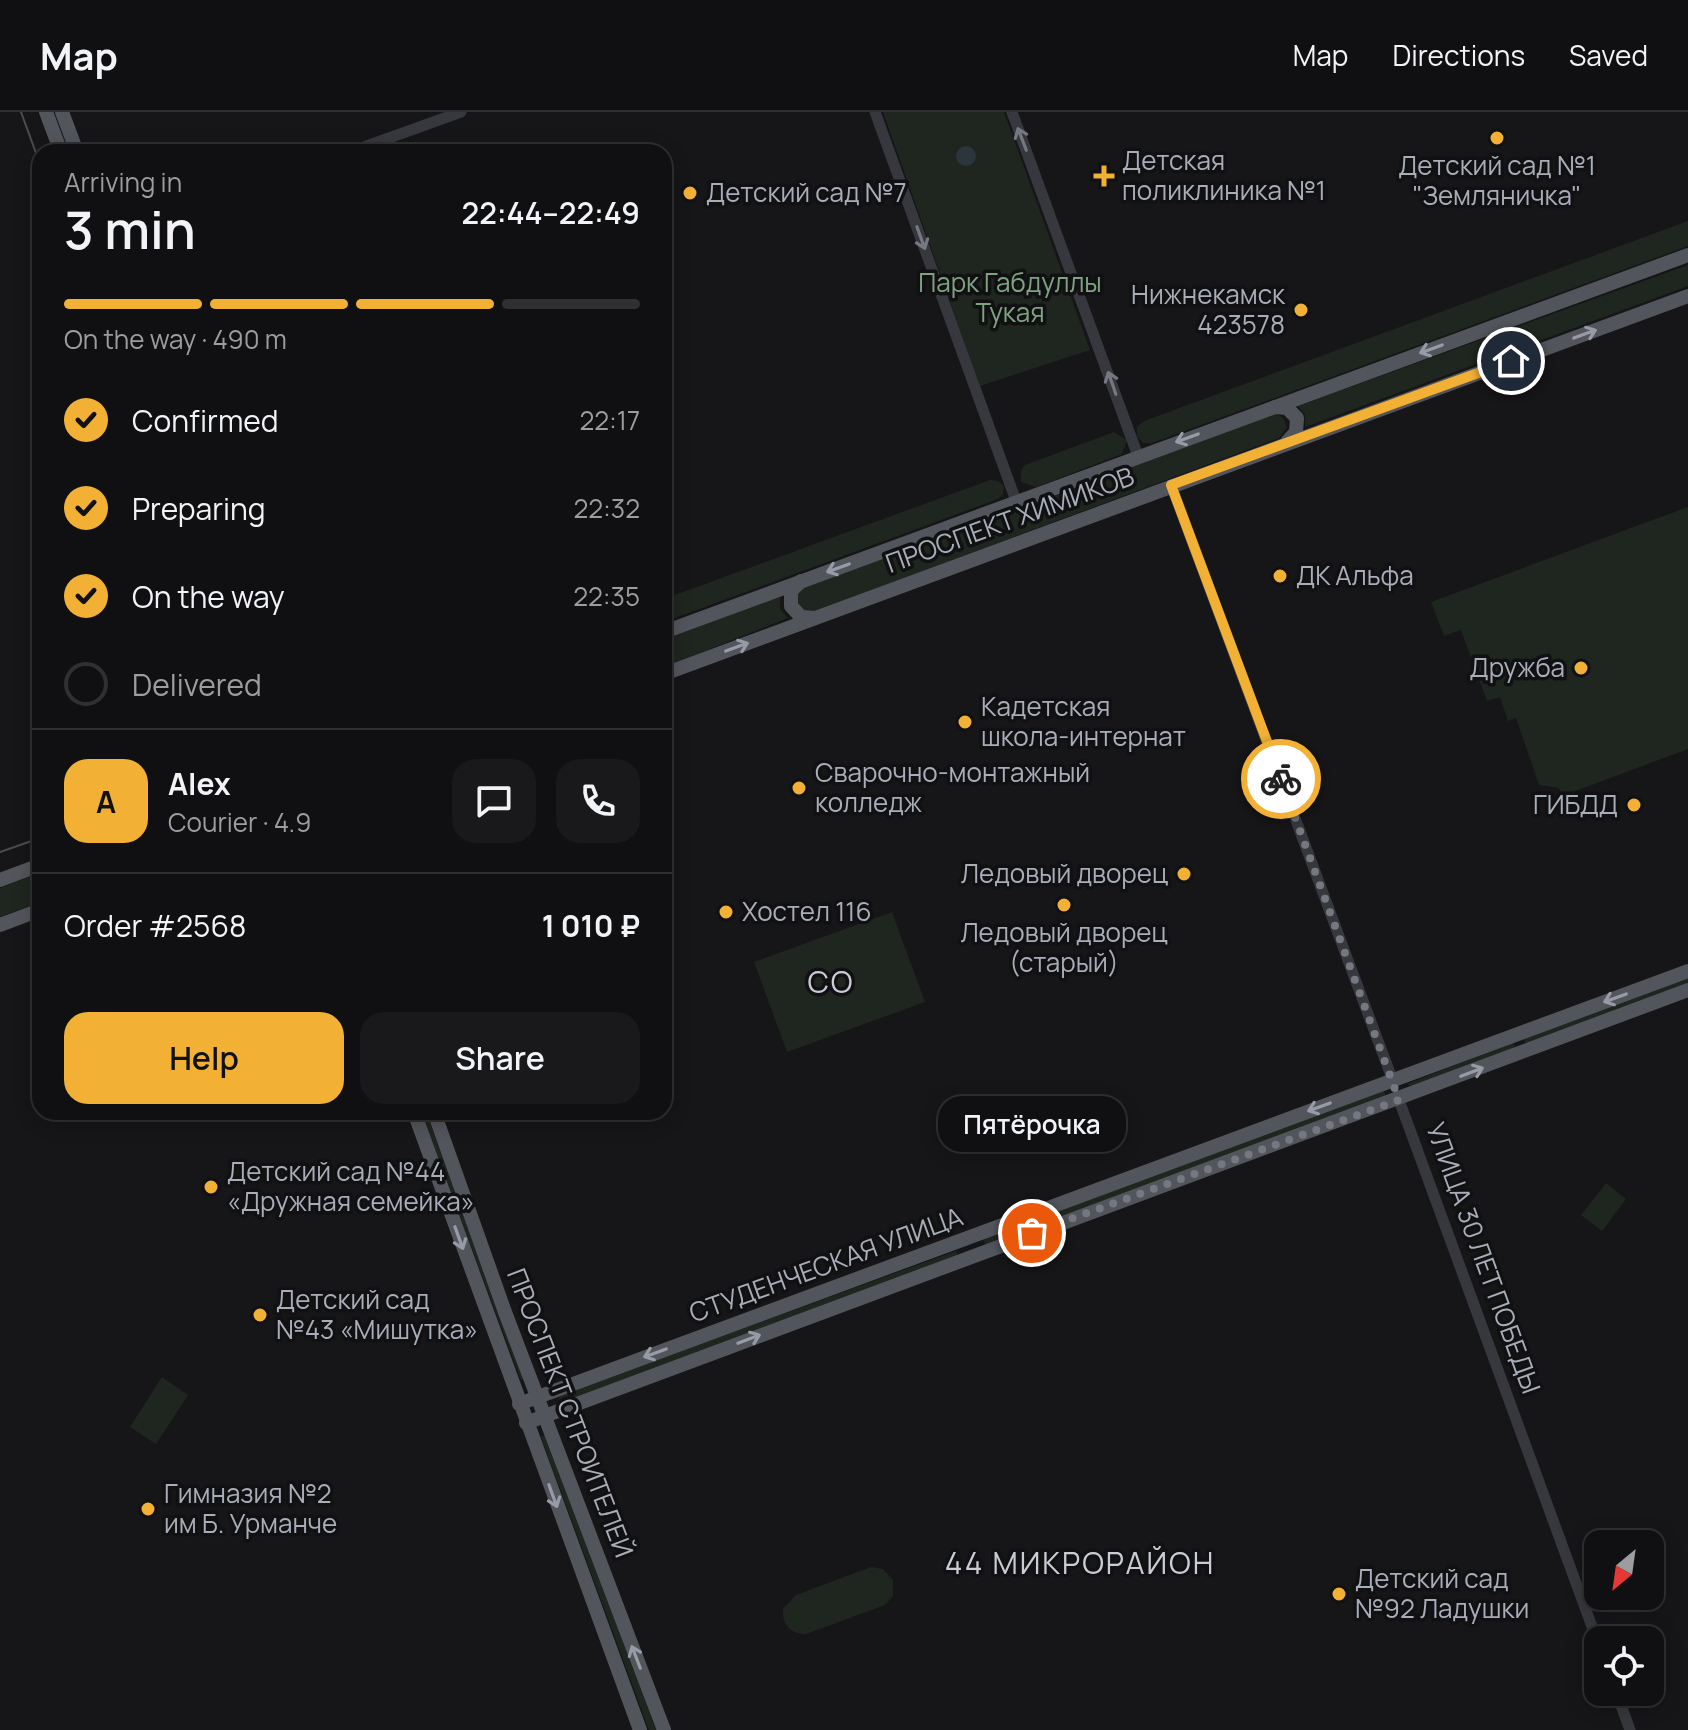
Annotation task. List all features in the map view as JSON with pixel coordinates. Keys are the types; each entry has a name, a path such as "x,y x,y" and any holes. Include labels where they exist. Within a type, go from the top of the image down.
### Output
{"main road":[{"path":"46,112 58,144"},
{"path":"62,112 74,144"},
{"name":"ПРОСПЕКТ ХИМИКОВ","path":"672,629 1688,255"},
{"name":"ПРОСПЕКТ ХИМИКОВ","path":"672,671 1688,296"},
{"path":"1273,408 1287,408 1297,418 1296,432 1286,442"},
{"path":"802,581 791,591 791,606 801,617 816,618"},
{"path":"0,880 32,868"},
{"path":"0,925 32,913"},
{"name":"СТУДЕНЧЕСКАЯ УЛИЦА","path":"519,1404 1687,971"},
{"name":"СТУДЕНЧЕСКАЯ УЛИЦА","path":"526,1423 1688,990"},
{"path":"1521,1032 1519,1044 1530,1049"},
{"name":"УЛИЦА 30 ЛЕТ ПОБЕДЫ","path":"1393,1081 1399,1100"},
{"name":"ПРОСПЕКТ СТРОИТЕЛЕЙ","path":"417,1120 640,1730"},
{"name":"ПРОСПЕКТ СТРОИТЕЛЕЙ","path":"437,1120 537,1397 664,1730"},
{"path":"976,1237 977,1248 983,1252"},
{"path":"958,1243 965,1259"}],"street":[{"path":"372,144 461,112"},
{"path":"875,112 1016,501"},
{"path":"1012,112 1138,456"},
{"name":"УЛИЦА 30 ЛЕТ ПОБЕДЫ","path":"1171,485 1393,1081"},
{"name":"УЛИЦА 30 ЛЕТ ПОБЕДЫ","path":"1399,1100 1592,1626"},
{"path":"1621,1706 1630,1730"}],"green space":[{"name":"Парк Габдуллы Тукая","path":"883,112 1004,112 1090,350 980,386"},
{"path":"1688,221 1688,246 1152,443 1143,443 1137,436 1137,427 1144,421"},
{"path":"1688,265 1688,286 1305,427 1305,415 1298,406"},
{"path":"1275,413 1283,418 1287,427 1279,438 812,612 798,609 796,595 803,588"},
{"path":"1114,432 1127,440 1122,454 1036,487 1021,482 1021,471 1025,465"},
{"path":"990,480 1004,486 1003,494 998,499 672,619 672,596"},
{"name":"Дружба","path":"1688,507 1688,749 1562,796 1559,788 1539,785 1516,718 1508,721 1500,697 1487,701 1461,630 1444,636 1431,602"},
{"path":"780,595 780,609 788,618 672,664 672,636"},
{"path":"32,876 32,905 0,917 0,888"},
{"path":"892,912 925,1002 787,1052 754,962"},
{"path":"1688,977 1688,985 1526,1045 1523,1037"},
{"path":"1513,1042 1515,1049 1412,1086 1407,1084"},
{"path":"1384,1090 1386,1097 986,1246 983,1239"},
{"path":"424,1120 429,1120 524,1378 521,1380"},
{"path":"1606,1183 1626,1199 1602,1231 1581,1215"},
{"path":"956,1251 958,1256 562,1403 559,1399 561,1395"},
{"path":"162,1377 188,1395 156,1444 130,1427"},
{"path":"547,1434 656,1730 649,1730 541,1437"},
{"path":"871,1567 883,1569 893,1580 893,1596 885,1605 806,1634 792,1630 786,1624 783,1609 796,1595"}],"shaded area":[{"path":"966,146 973,149 976,156 973,163 966,166 959,163 956,156 959,149"}],"tram line":[{"path":"21,112 33,144"},
{"path":"0,852 32,841"}],"way so far":[{"path":"1032,1233 1399,1100 1281,779"}],"place":[{"name":"Детский сад №1 \"Земляничка\"","path":"1497,138"},
{"name":"Детская поликлиника №1","path":"1104,176"},
{"name":"Детский сад №7","path":"690,193"},
{"name":"Нижнекамск 423578","path":"1301,310"},
{"name":"ДК Альфа","path":"1280,576"},
{"name":"Дружба","path":"1581,668"},
{"name":"Кадетская школа-интернат","path":"965,722"},
{"name":"Сварочно-монтажный колледж","path":"799,788"},
{"name":"ГИБДД","path":"1634,805"},
{"name":"Ледовый дворец","path":"1184,874"},
{"name":"Ледовый дворец (старый)","path":"1064,905"},
{"name":"Хостел 116","path":"726,912"},
{"name":"Детский сад №44 «Дружная семейка»","path":"211,1187"},
{"name":"Пятёрочка","path":"1032,1233"},
{"name":"Детский сад №43 «Мишутка»","path":"260,1315"},
{"name":"Гимназия №2 им Б. Урманче","path":"148,1509"},
{"name":"Детский сад №92 Ладушки","path":"1339,1594"}],"district":[{"name":"СО","path":"831,983"},
{"name":"44 МИКРОРАЙОН","path":"1080,1564"}],"route":[{"path":"1281,779 1171,485 1511,361"}]}
